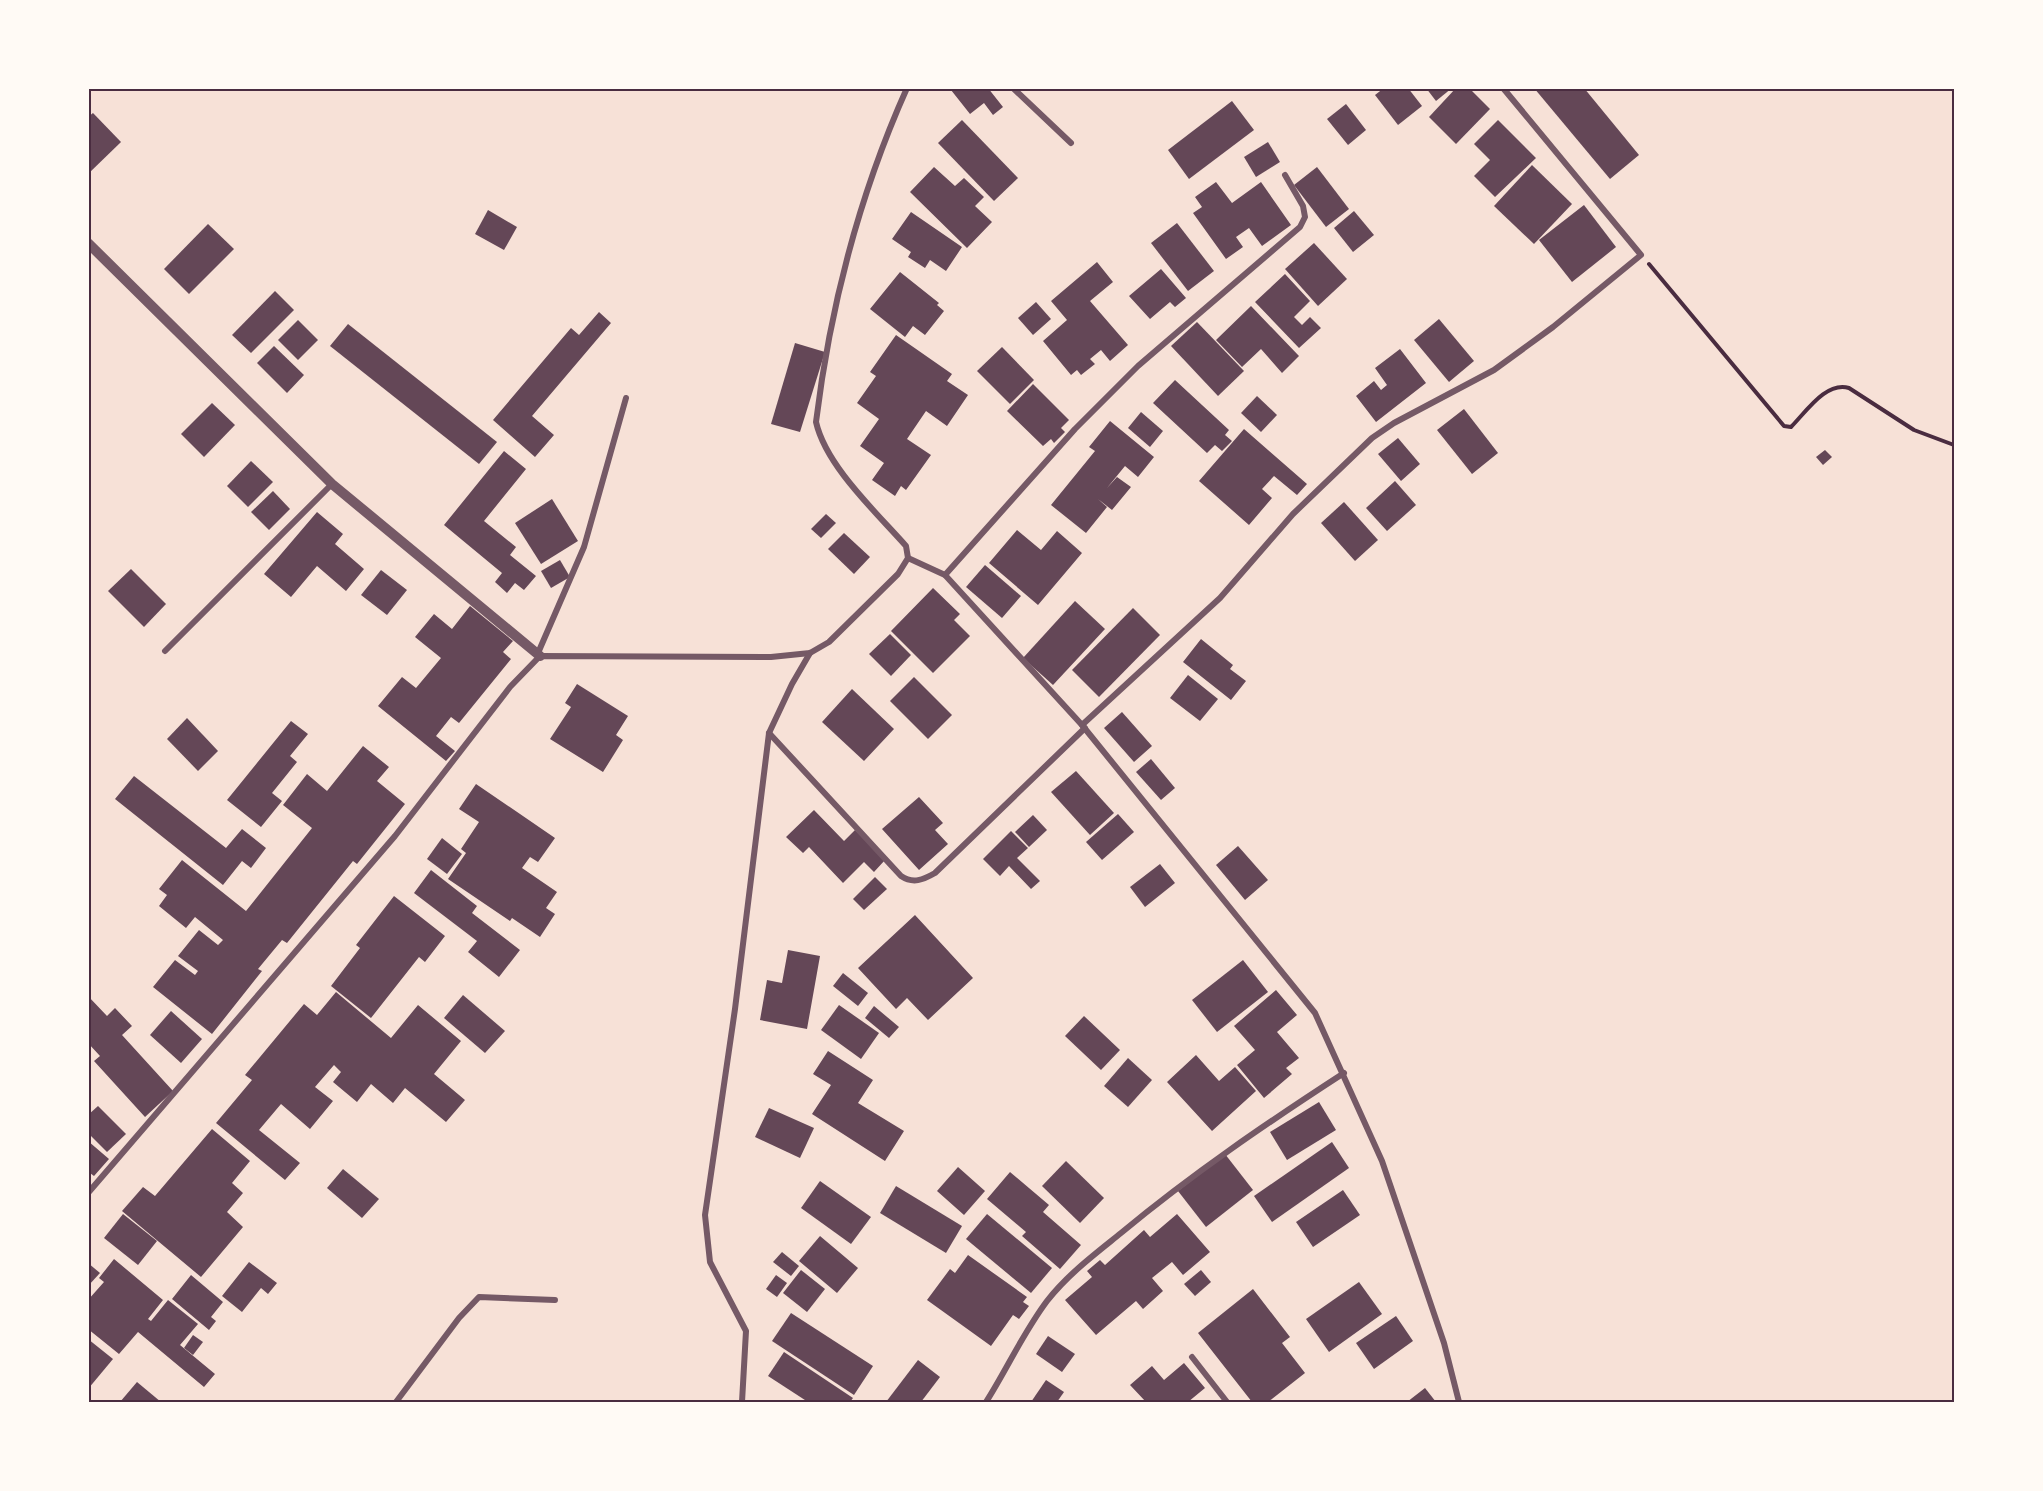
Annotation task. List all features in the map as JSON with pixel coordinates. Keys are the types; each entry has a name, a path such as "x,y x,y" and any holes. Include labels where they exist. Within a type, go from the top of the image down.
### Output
{"street":[{"path":"88,243 332,484 539,655 771,657 810,653 828,642 898,574 908,558 906,546 834,459 819,434 816,422 832,328 873,171 907,88"},
{"path":"1013,88 1071,143"},
{"path":"769,733 901,876 917,881 935,873 1083,726 1220,598 1293,514 1372,438 1394,423 1494,369 1553,327 1641,255 1503,88"},
{"path":"945,575 1075,429 1179,329 1299,226 1305,217 1303,206 1285,175"},
{"path":"88,1193 395,836 510,687 539,655 584,547 626,398"},
{"path":"165,651 332,484"},
{"path":"908,558 945,575 1083,726 1315,1013 1382,1161 1444,1343 1459,1402"},
{"path":"742,1402 746,1331 710,1262 705,1215 735,1009 769,733 792,684 810,653"},
{"path":"986,1402 1029,1328 1048,1300 1073,1272 1166,1195 1248,1134 1344,1073"},
{"path":"396,1402 459,1318 479,1297 555,1300"},
{"path":"1192,1357 1227,1402"}],"path":[{"path":"1641,255 1784,426 1791,427 1826,392 1842,386 1914,430 1954,445"}],"building":[{"path":"954,88 988,88 1003,107 993,115 984,103 970,114 951,90"},
{"path":"1384,88 1408,88 1422,106 1398,125 1375,95"},
{"path":"1426,88 1452,88 1436,101"},
{"path":"1456,88 1469,88 1490,109 1456,144 1429,117"},
{"path":"1534,88 1584,88 1639,155 1610,179"},
{"path":"1232,101 1254,130 1189,179 1168,150"},
{"path":"1346,104 1366,130 1348,145 1327,119"},
{"path":"93,113 121,142 88,174 88,117"},
{"path":"962,120 1018,178 994,201 938,143"},
{"path":"1498,120 1536,158 1495,197 1474,176 1490,160 1474,144"},
{"path":"1268,142 1280,162 1256,177 1244,157"},
{"path":"1532,165 1572,204 1534,244 1494,206"},
{"path":"934,167 955,186 964,178 984,197 975,206 992,222 967,248 910,192"},
{"path":"1317,167 1349,209 1326,227 1294,185"},
{"path":"1216,182 1232,203 1261,182 1291,225 1262,246 1249,228 1236,237 1243,247 1226,259 1193,213 1202,207 1195,197"},
{"path":"1584,205 1616,247 1572,282 1539,240"},
{"path":"488,210 517,227 504,250 475,234"},
{"path":"1354,211 1374,235 1353,252 1334,228"},
{"path":"911,212 962,247 946,271 930,260 925,268 908,257 911,252 892,239"},
{"path":"1177,223 1214,271 1188,291 1151,243"},
{"path":"208,224 234,249 189,294 164,269"},
{"path":"1314,243 1347,279 1318,306 1285,269"},
{"path":"1097,262 1113,282 1090,301 1128,345 1110,361 1101,350 1090,359 1095,364 1081,375 1077,370 1071,375 1043,341 1067,320 1051,301"},
{"path":"1161,269 1186,298 1175,307 1170,302 1150,319 1129,296"},
{"path":"900,272 939,303 937,305 944,311 925,335 913,326 905,337 870,309"},
{"path":"1285,274 1310,301 1294,317 1302,325 1310,317 1321,328 1299,348 1255,302"},
{"path":"275,291 294,310 251,353 232,335"},
{"path":"1036,302 1051,319 1033,335 1018,318"},
{"path":"1251,306 1299,356 1282,373 1261,349 1242,367 1216,340"},
{"path":"599,312 611,323 532,416 554,435 535,457 493,420 571,328 579,335"},
{"path":"1439,319 1474,361 1449,382 1414,340"},
{"path":"298,320 318,340 298,360 278,340"},
{"path":"1197,322 1244,371 1218,396 1171,346"},
{"path":"348,324 497,442 479,464 330,346"},
{"path":"896,335 952,374 947,381 968,395 947,426 926,411 907,439 931,455 906,490 901,486 895,496 872,480 884,463 860,446 879,419 857,403 876,376 870,372"},
{"path":"795,343 825,352 800,432 771,424"},
{"path":"274,346 304,375 287,393 257,363"},
{"path":"1002,347 1034,380 1010,404 977,371"},
{"path":"1400,349 1426,383 1376,422 1356,396 1374,381 1381,390 1387,385 1375,368"},
{"path":"1175,380 1229,430 1225,435 1232,441 1222,451 1215,445 1207,453 1153,403"},
{"path":"1033,384 1069,420 1061,428 1065,432 1054,443 1051,439 1043,446 1007,411"},
{"path":"1257,396 1277,415 1261,432 1241,413"},
{"path":"212,403 235,425 204,457 181,434"},
{"path":"1464,409 1498,453 1472,474 1437,430"},
{"path":"1141,412 1163,431 1150,447 1128,428"},
{"path":"1110,421 1154,457 1138,477 1125,466 1107,488 1117,477 1131,487 1112,510 1098,499 1107,507 1086,533 1051,505 1095,451 1089,447"},
{"path":"1244,429 1307,484 1297,495 1274,476 1262,489 1272,498 1249,525 1199,481"},
{"path":"1398,438 1420,464 1401,481 1378,454"},
{"path":"1825,450 1832,457 1823,465 1816,457"},
{"path":"504,451 526,469 484,521 516,547 510,555 536,576 524,590 515,583 507,593 495,582 502,573 444,525"},
{"path":"251,461 273,482 248,507 227,486"},
{"path":"1395,481 1416,505 1387,531 1366,508"},
{"path":"273,491 290,509 269,530 251,512"},
{"path":"552,499 578,541 541,564 515,523"},
{"path":"1344,502 1378,540 1355,561 1321,523"},
{"path":"317,512 343,534 335,544 364,569 346,591 317,566 291,597 264,574"},
{"path":"826,514 836,523 821,538 811,529"},
{"path":"1017,530 1041,550 1057,531 1082,553 1038,605 989,563"},
{"path":"844,533 870,557 854,574 828,549"},
{"path":"560,560 570,577 551,588 541,571"},
{"path":"985,565 1021,596 1002,618 966,587"},
{"path":"131,569 166,604 144,627 108,591"},
{"path":"381,570 407,590 387,615 361,595"},
{"path":"933,588 960,614 954,620 970,636 933,673 891,631"},
{"path":"1075,601 1105,629 1053,685 1023,658"},
{"path":"470,606 513,641 503,652 511,659 459,723 451,717 436,736 455,751 446,761 378,706 402,677 416,688 441,658 415,637 434,614 452,629"},
{"path":"1133,608 1160,635 1099,697 1072,670"},
{"path":"890,634 911,655 891,676 869,654"},
{"path":"1201,639 1233,665 1230,669 1246,681 1231,700 1183,662"},
{"path":"1188,675 1218,699 1200,721 1170,698"},
{"path":"914,677 952,715 928,739 890,701"},
{"path":"577,684 628,716 616,735 623,740 603,772 550,739 571,707 565,703"},
{"path":"852,689 894,729 864,761 822,722"},
{"path":"1122,712 1152,746 1134,762 1104,728"},
{"path":"187,718 218,751 198,771 167,739"},
{"path":"291,721 308,734 290,756 297,762 272,793 282,801 261,827 227,800"},
{"path":"363,746 389,767 377,781 405,804 357,864 353,861 287,943 282,940 258,969 262,971 212,1034 153,987 175,960 195,975 198,971 178,956 199,930 218,945 223,940 195,917 186,928 159,906 167,895 159,889 182,860 246,911 312,828 283,805 307,774 327,791"},
{"path":"1151,759 1175,788 1161,800 1136,772"},
{"path":"1076,771 1114,813 1090,835 1051,792"},
{"path":"134,776 226,848 242,829 266,848 251,868 242,861 223,885 115,799"},
{"path":"476,784 555,838 538,862 530,857 522,868 557,892 546,908 555,914 540,937 512,918 510,921 448,879 466,853 461,849 479,822 459,809"},
{"path":"919,797 943,823 935,830 948,844 919,870 882,829"},
{"path":"814,810 844,841 855,830 885,860 874,872 864,862 843,883 809,847 803,853 786,837"},
{"path":"1118,814 1134,832 1102,860 1086,842"},
{"path":"1033,815 1047,830 1029,847 1015,832"},
{"path":"1011,831 1028,848 1017,858 1040,881 1031,889 1009,866 1000,876 983,859"},
{"path":"442,838 462,854 447,874 427,859"},
{"path":"1238,846 1268,880 1245,900 1216,865"},
{"path":"1160,864 1175,883 1145,907 1130,887"},
{"path":"431,870 477,906 472,913 520,950 499,977 468,952 477,941 414,893"},
{"path":"875,877 887,889 864,910 853,899"},
{"path":"394,896 445,936 425,962 419,957 371,1018 331,986 360,948 356,945"},
{"path":"915,915 973,978 928,1020 907,998 896,1009 858,968"},
{"path":"788,950 820,956 807,1029 760,1020 767,980 782,983"},
{"path":"1243,960 1268,992 1217,1032 1192,1000"},
{"path":"843,973 868,993 858,1006 833,986"},
{"path":"1276,990 1297,1015 1277,1032 1299,1058 1286,1068 1292,1074 1264,1098 1237,1065 1255,1050 1234,1026"},
{"path":"336,992 391,1038 418,1005 461,1041 434,1074 465,1100 446,1122 405,1088 393,1103 371,1084 357,1102 333,1082 341,1072 334,1065 315,1087 333,1101 310,1129 281,1104 259,1130 300,1163 285,1180 216,1123 252,1080 245,1075 304,1004 317,1015"},
{"path":"463,995 505,1031 485,1053 444,1018"},
{"path":"88,996 107,1016 115,1008 132,1026 122,1035 173,1091 145,1117 94,1061 100,1056 88,1043"},
{"path":"839,1005 879,1033 861,1059 821,1030"},
{"path":"874,1006 899,1027 889,1038 865,1018"},
{"path":"171,1011 202,1039 181,1063 150,1035"},
{"path":"1084,1016 1120,1050 1101,1070 1065,1036"},
{"path":"828,1051 873,1080 858,1103 904,1131 885,1161 812,1114 831,1085 813,1074"},
{"path":"1196,1055 1219,1081 1235,1067 1256,1091 1212,1131 1167,1082"},
{"path":"1128,1058 1152,1080 1128,1107 1104,1086"},
{"path":"1319,1102 1336,1130 1287,1160 1270,1132"},
{"path":"98,1106 126,1134 107,1152 88,1133 88,1115"},
{"path":"769,1108 814,1128 800,1158 755,1137"},
{"path":"212,1129 250,1161 232,1183 243,1193 227,1212 243,1227 201,1277 122,1211 143,1187 155,1196"},
{"path":"88,1141 109,1159 94,1176 90,1173 88,1176"},
{"path":"1332,1142 1349,1168 1272,1222 1254,1196"},
{"path":"1225,1154 1253,1190 1206,1227 1178,1191"},
{"path":"1066,1161 1104,1198 1080,1223 1042,1186"},
{"path":"958,1167 985,1191 964,1215 937,1191"},
{"path":"343,1169 379,1199 362,1218 327,1188"},
{"path":"1010,1172 1049,1205 1043,1212 1081,1245 1060,1269 1022,1236 1026,1232 987,1199"},
{"path":"820,1181 871,1217 851,1244 801,1208"},
{"path":"896,1186 962,1226 946,1253 880,1213"},
{"path":"1343,1190 1360,1215 1313,1247 1296,1222"},
{"path":"123,1214 157,1241 138,1265 104,1238"},
{"path":"987,1214 1052,1268 1031,1293 966,1239"},
{"path":"1177,1214 1210,1252 1183,1275 1172,1262 1152,1278 1163,1291 1143,1309 1136,1301 1096,1335 1065,1300 1092,1277 1087,1271 1100,1260 1105,1265 1144,1230 1150,1237"},
{"path":"820,1236 858,1268 837,1293 799,1261"},
{"path":"782,1252 799,1266 791,1276 773,1262"},
{"path":"968,1255 1027,1297 1023,1302 1029,1306 1019,1319 1013,1315 991,1346 927,1300 950,1269 955,1273"},
{"path":"114,1259 163,1300 148,1319 151,1321 168,1300 198,1324 180,1345 215,1374 204,1387 138,1332 119,1354 88,1329 88,1300 104,1282 99,1278"},
{"path":"249,1262 277,1283 268,1294 261,1288 242,1312 222,1296"},
{"path":"88,1263 100,1273 88,1286"},
{"path":"801,1270 825,1289 807,1312 783,1293"},
{"path":"1201,1270 1211,1282 1195,1296 1184,1284"},
{"path":"191,1275 223,1302 211,1317 216,1321 209,1330 172,1299"},
{"path":"776,1275 787,1283 777,1297 766,1289"},
{"path":"1359,1282 1382,1314 1329,1352 1306,1319"},
{"path":"1253,1289 1290,1337 1282,1343 1305,1373 1268,1402 1252,1402 1198,1333"},
{"path":"791,1313 873,1366 854,1395 772,1341"},
{"path":"1396,1316 1413,1341 1374,1369 1356,1343"},
{"path":"193,1335 203,1342 193,1355 184,1348"},
{"path":"1048,1336 1075,1354 1062,1372 1036,1354"},
{"path":"88,1339 113,1359 88,1389"},
{"path":"784,1352 853,1398 850,1402 808,1402 768,1376"},
{"path":"918,1360 940,1377 921,1402 886,1402"},
{"path":"1184,1363 1205,1388 1188,1402 1146,1402 1130,1385 1152,1366 1164,1380"},
{"path":"1046,1380 1064,1392 1057,1402 1031,1402"},
{"path":"137,1382 161,1402 120,1402"},
{"path":"1425,1388 1436,1402 1407,1402"}]}
